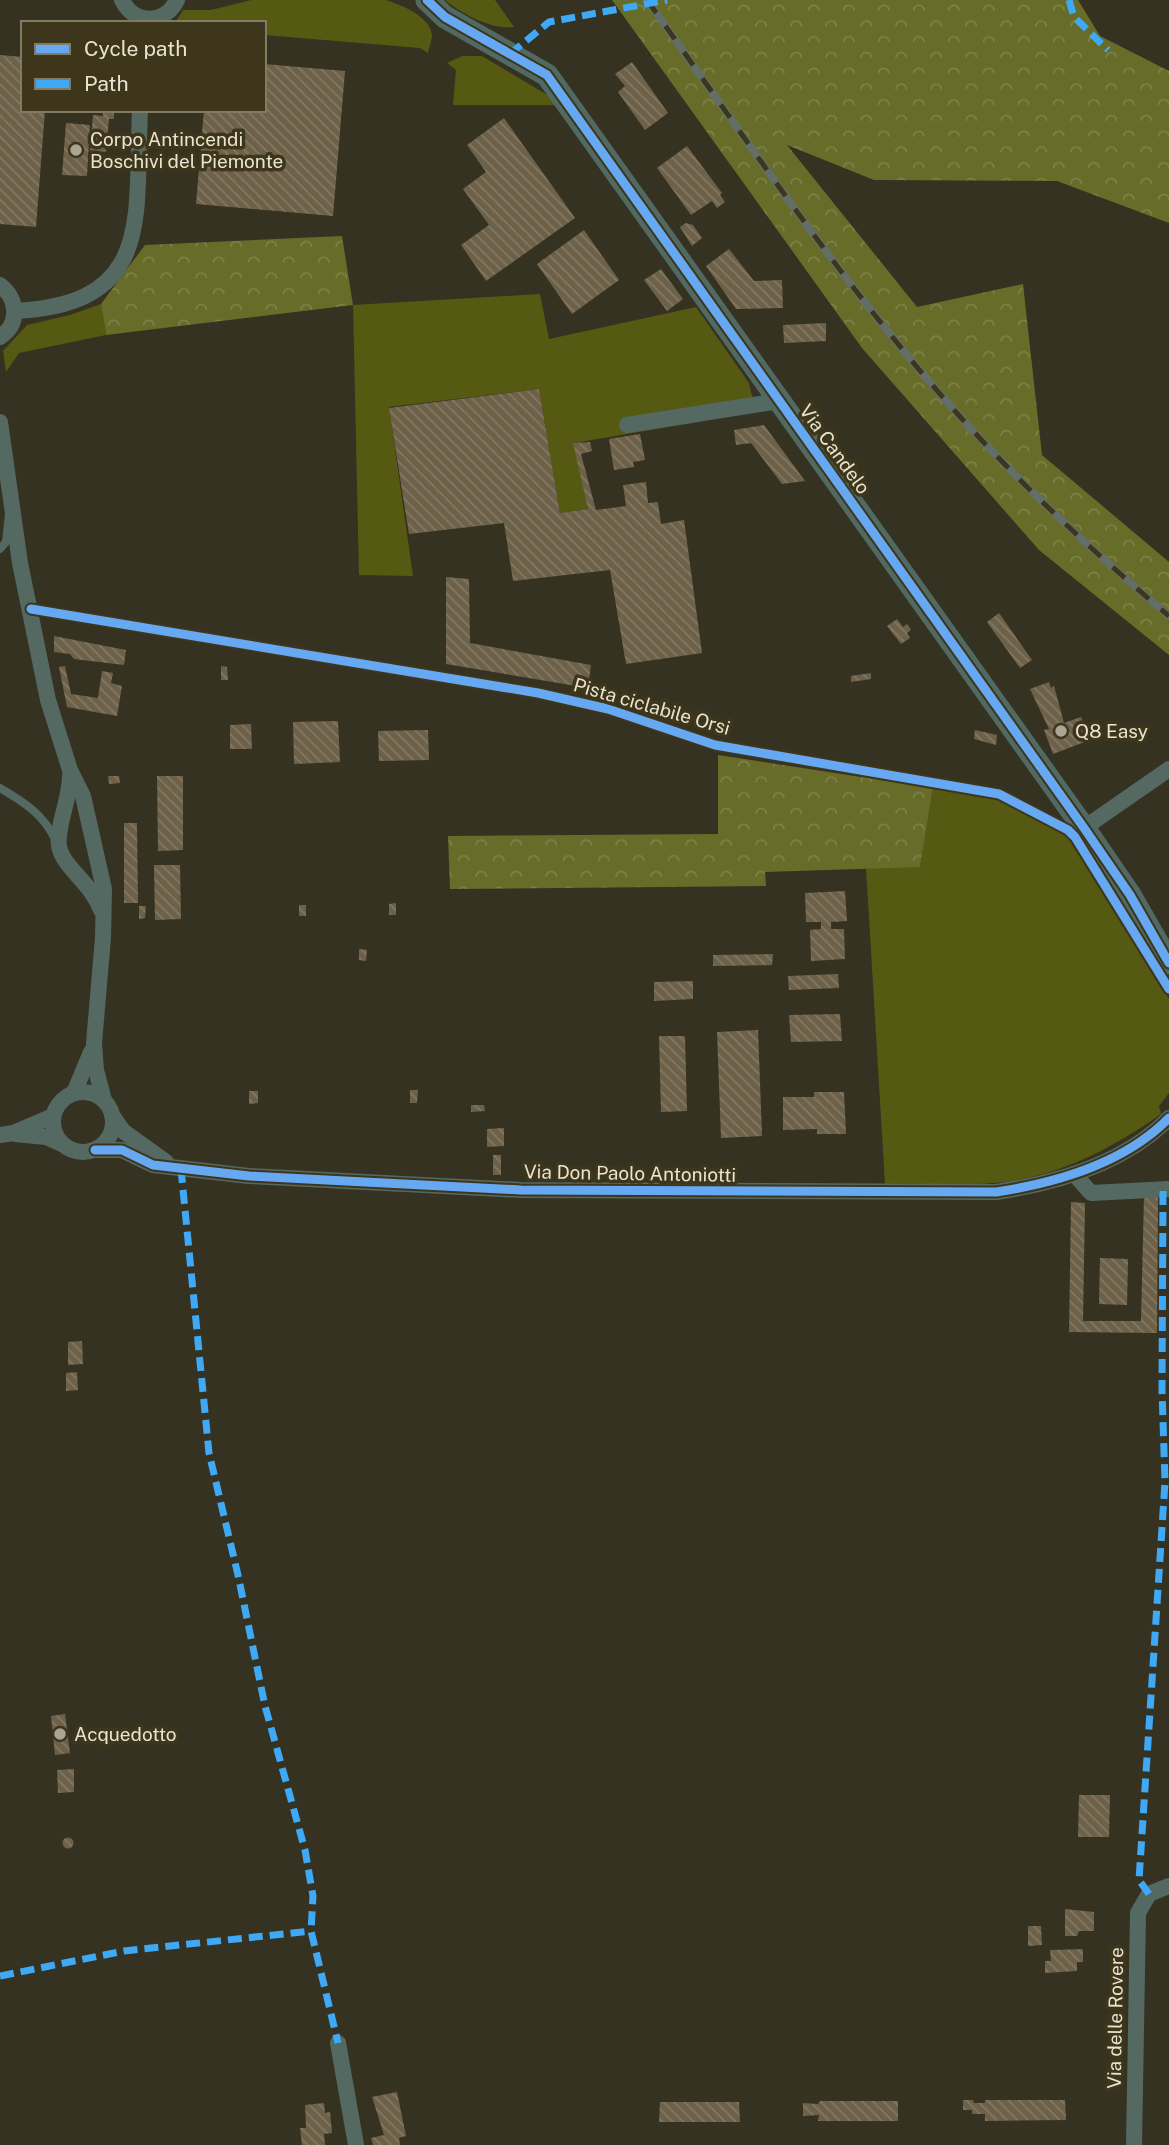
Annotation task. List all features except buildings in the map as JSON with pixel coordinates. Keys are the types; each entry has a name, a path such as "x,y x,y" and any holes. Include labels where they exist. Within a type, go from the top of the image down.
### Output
{"street":[{"path":"122,0 129,12 146,21 163,16 177,0"},
{"name":"Via Candelo","path":"427,0 445,17 547,75 1084,828 1130,895 1169,963"},
{"path":"15,311 49,309 86,298 105,287 124,263 132,230 140,112"},
{"path":"0,285 8,292 15,311 10,329 0,337"},
{"path":"628,425 779,401"},
{"path":"0,422 20,563 48,700 70,770 83,796 104,889 94,1043 99,1087 108,1107 111,1132 94,1150 78,1152 46,1137 6,1134"},
{"path":"1084,828 1169,769"},
{"path":"70,770 70,795 60,828 59,847 68,865 96,896 103,918"},
{"path":"64,1145 54,1132 53,1116 61,1101 74,1093 87,1068 94,1043"},
{"path":"74,1093 90,1093 108,1107"},
{"name":"Via Don Paolo Antoniotti","path":"108,1107 123,1130 137,1142 159,1158 181,1169"},
{"path":"6,1134 53,1116"},
{"name":"Via Don Paolo Antoniotti","path":"94,1150 122,1150 153,1165 249,1176 521,1190 996,1192 1074,1174 1163,1129 1169,1118"},
{"path":"1074,1174 1082,1194 1169,1189"},
{"name":"Via delle Rovere","path":"1134,2145 1138,1913 1149,1894 1169,1886"},
{"path":"338,2043 356,2145"}],"lane":[{"path":"0,549 6,542 5,527 12,501"},
{"path":"0,788 41,816 59,847"}],"shaded area":[{"path":"251,0 386,0 421,17 432,35 428,53 420,48 266,35 266,21 176,21 183,10 211,10"},
{"path":"445,0 495,0 514,27 496,26 477,20"},
{"path":"462,56 482,56 549,96 558,105 453,105 456,70 447,63"},
{"path":"540,294 549,339 696,307 749,383 756,412 574,443 588,509 560,513 539,389 389,407 413,576 359,575 353,305"},
{"path":"101,304 106,335 19,353 6,372 3,351 27,325 70,315"},
{"path":"933,788 999,799 1067,836 1169,999 1169,1093 1159,1106 1161,1114 1123,1139 1060,1169 1016,1180 980,1184 885,1184 866,868 920,866"}],"green space":[{"path":"612,0 1078,0 1100,36 1169,71 1169,223 1057,181 874,180 787,145 917,307 1023,284 1042,455 1169,562 1169,655 1039,550 862,348"},
{"path":"342,236 353,305 106,335 101,304 145,245"},
{"path":"718,755 933,788 920,867 765,872 766,886 450,889 448,836 718,834"}],"railway":[{"path":"647,0 822,245 895,341 989,448 1047,506 1169,616"}],"marked path":[{"path":"510,54 549,22 667,0"},
{"path":"1069,0 1074,17 1108,50"},
{"path":"181,1169 209,1453 265,1706 305,1850 313,1896 311,1931 338,2043"},
{"path":"1149,1894 1139,1880 1165,1482 1162,1390 1163,1190"},
{"path":"0,1976 124,1951 311,1931"}],"cycle path":[{"path":"427,0 445,17 547,75 1084,828 1130,895 1169,963"},
{"name":"Pista ciclabile Orsi","path":"31,609 538,693 608,709 715,745 999,794 1068,830 1075,837 1169,989"},
{"path":"95,1150 122,1150 153,1165 249,1176 521,1190 996,1192 1042,1183 1111,1159 1151,1134 1169,1118"}],"place":[{"name":"Corpo Antincendi Boschivi del Piemonte","path":"76,150"},
{"name":"Q8 Easy","path":"1061,731"},
{"name":"Acquedotto","path":"60,1734"}]}
